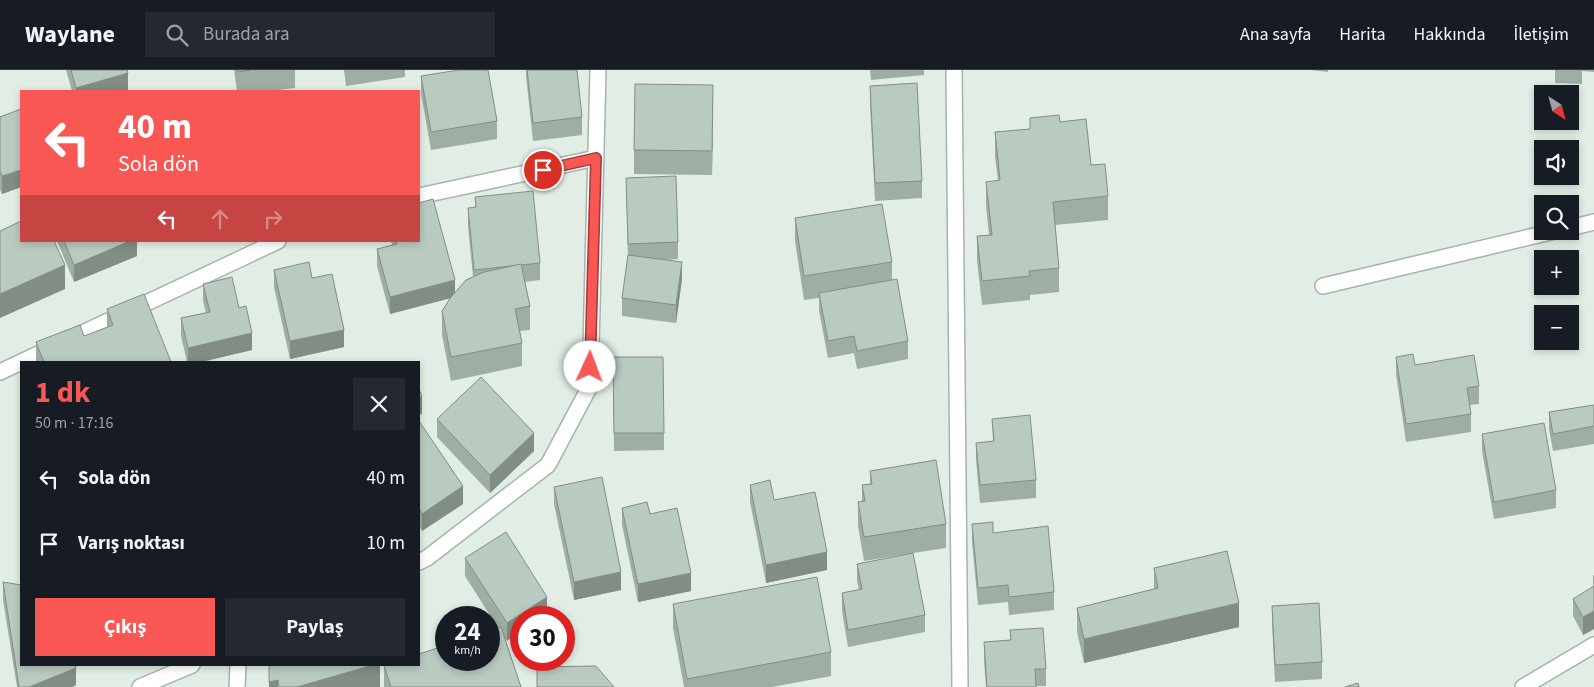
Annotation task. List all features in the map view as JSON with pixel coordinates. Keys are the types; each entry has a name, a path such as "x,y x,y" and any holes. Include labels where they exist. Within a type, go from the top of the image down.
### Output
{"street":[{"path":"420,562 548,465 590,386 598,70"},
{"path":"954,70 960,687"},
{"path":"420,196 596,158"},
{"path":"1579,226 1594,222"},
{"path":"1323,286 1534,236"},
{"path":"23,361 276,242"},
{"path":"0,372 20,363"},
{"path":"1522,687 1594,645"},
{"path":"140,687 190,666"},
{"path":"238,666 238,687"}],"building":[{"path":"71,70 127,70 128,73 76,88"},
{"path":"459,70 488,70 497,121 431,132 421,76"},
{"path":"527,70 577,70 582,117 533,123"},
{"path":"917,83 922,181 875,183 870,86"},
{"path":"635,84 713,85 712,151 634,150"},
{"path":"20,109 20,170 2,176 0,172 0,117"},
{"path":"1059,115 1060,122 1086,119 1091,165 1105,164 1108,196 1053,202 1059,268 1029,271 1030,276 982,281 977,236 992,235 986,182 1000,180 995,132 1030,129 1030,118"},
{"path":"676,176 678,242 628,244 626,178"},
{"path":"533,191 540,263 474,270 468,208 476,207 475,197"},
{"path":"433,199 455,280 390,297 377,249 397,244 396,242 420,242 420,203"},
{"path":"882,204 892,262 804,276 795,218"},
{"path":"20,221 20,242 54,242 65,265 0,294 0,231"},
{"path":"64,242 128,242 74,265"},
{"path":"628,255 682,262 676,305 622,298"},
{"path":"309,262 312,278 332,274 344,330 290,341 274,270"},
{"path":"521,264 530,306 515,309 522,343 451,357 442,311 451,297 466,280 484,272"},
{"path":"232,277 239,308 246,306 252,333 188,348 181,318 210,312 203,284"},
{"path":"897,279 908,341 857,351 854,336 828,341 819,293"},
{"path":"144,294 171,361 44,361 36,342 80,325 84,336 113,325 107,309"},
{"path":"1413,354 1415,365 1474,355 1479,386 1467,388 1471,414 1406,424 1396,357"},
{"path":"613,357 663,357 664,433 614,433"},
{"path":"481,377 534,433 490,475 437,419"},
{"path":"1594,405 1594,426 1553,434 1549,412"},
{"path":"1030,415 1036,480 980,485 976,443 994,441 992,419"},
{"path":"420,422 463,486 422,514 420,510"},
{"path":"1544,423 1556,490 1494,502 1482,434"},
{"path":"936,460 946,524 864,537 858,502 865,501 862,485 872,484 870,471"},
{"path":"602,477 621,572 574,582 554,487"},
{"path":"770,480 774,500 815,492 827,552 766,565 750,485"},
{"path":"647,502 650,514 677,508 691,573 638,584 622,508"},
{"path":"993,522 993,533 1048,526 1054,592 1009,597 1008,585 978,588 972,524"},
{"path":"506,532 547,597 533,606 510,606 510,621 507,623 500,612 500,606 496,606 465,558"},
{"path":"1227,551 1239,603 1084,639 1077,608 1158,588 1154,568"},
{"path":"913,553 925,615 848,630 842,593 862,589 857,564"},
{"path":"817,577 831,652 687,679 673,604"},
{"path":"3,582 20,585 20,666 75,666 76,668 29,687 19,687"},
{"path":"1594,586 1594,611 1583,617 1573,599"},
{"path":"1319,603 1322,662 1275,665 1272,606"},
{"path":"501,627 510,654 510,671 516,671 521,687 391,687 384,666 420,666 420,654 435,649 435,671 500,671"},
{"path":"1043,628 1046,669 1035,669 1036,687 987,687 984,642 1011,640 1010,630"},
{"path":"269,666 370,666 297,687 279,687 278,680 269,682"},
{"path":"575,666 596,666 614,687 537,687 537,671 575,671"},
{"path":"1358,683 1359,687 1345,687"}],"route":[{"path":"543,170 596,158 590,367"}]}
